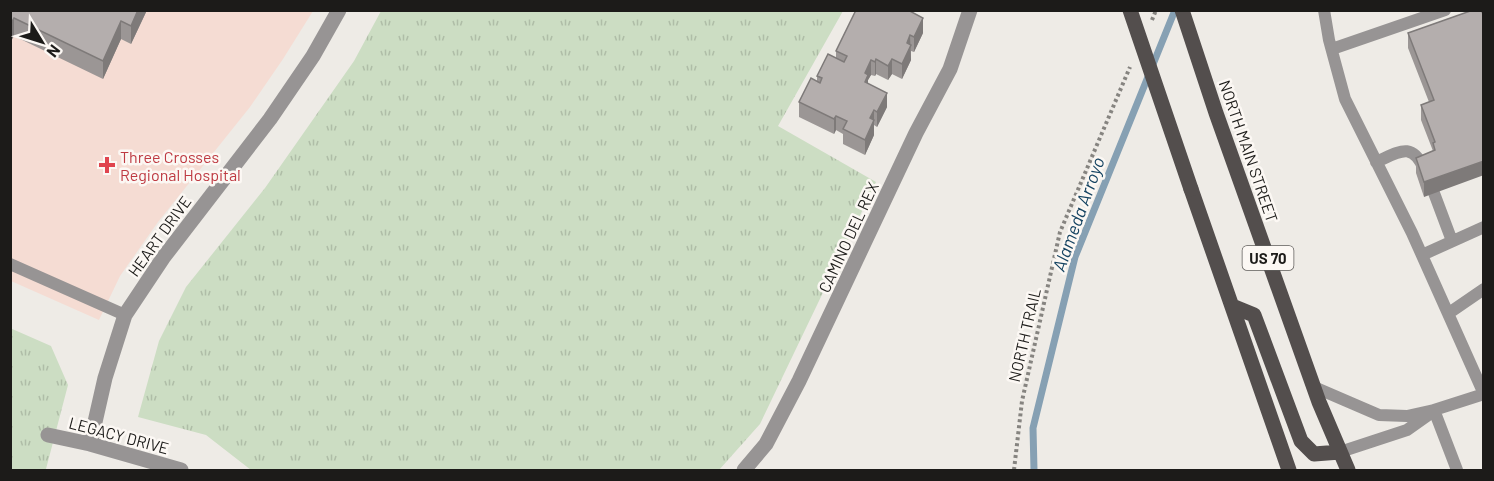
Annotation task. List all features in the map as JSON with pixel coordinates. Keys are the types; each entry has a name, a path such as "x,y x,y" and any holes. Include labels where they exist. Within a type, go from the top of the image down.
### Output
{"main road":[{"name":"US 70","path":"1130,10 1289,471"},
{"name":"NORTH MAIN STREET","path":"1182,10 1216,113 1317,394 1348,471"},
{"path":"1232,306 1254,315 1300,441 1314,454 1340,452"}],"street":[{"name":"HEART DRIVE","path":"90,444 105,378 125,315 163,258 270,119 314,56 339,10"},
{"name":"CAMINO DEL REX","path":"744,471 766,444 800,381 916,134 950,69 970,10"},
{"name":"LEGACY DRIVE","path":"48,435 90,444 181,471"}],"lane":[{"path":"1317,394 1379,415 1407,416 1484,394 1422,255 1345,99 1324,10"},
{"path":"1332,49 1445,10"},
{"path":"1376,162 1401,151 1412,152 1419,157 1424,169"},
{"path":"1434,193 1452,241"},
{"path":"1422,255 1484,227"},
{"path":"10,264 125,315"},
{"path":"1449,313 1484,289"},
{"path":"1340,452 1407,430 1434,410"},
{"path":"1434,410 1457,471"}],"path":[{"path":"1147,30 1156,10"},
{"name":"NORTH TRAIL","path":"1014,471 1022,401 1060,232 1134,60"}],"shaded area":[{"name":"Three Crosses Regional Hospital","path":"11,11 313,11 250,107 158,222 120,276 99,320 11,281"}],"green space":[{"path":"381,11 843,11 778,126 876,182 760,424 719,470 251,470 206,435 138,417 159,341 186,287 265,188 354,61"},
{"path":"10,328 51,346 68,385 46,469 51,470 11,470"}],"building":[{"path":"10,10 138,10 131,26 121,21 103,61 14,18 10,25"},
{"path":"856,10 908,10 923,18 914,37 910,35 907,43 911,45 902,64 892,59 888,66 876,59 875,62 871,60 865,73 868,75 865,82 887,93 877,112 874,110 870,118 874,120 865,140 843,129 847,121 836,116 834,119 799,102 811,78 820,83 822,78 817,76 828,54 844,62 847,56 836,51"},
{"path":"1473,10 1481,10 1484,16 1484,161 1424,182 1416,158 1435,150 1433,143 1435,142 1421,105 1434,100 1408,33"}],"waterway":[{"name":"Alameda Arroyo","path":"1034,470 1033,428 1075,257 1175,10"}],"place":[{"name":"Three Crosses Regional Hospital","path":"107,165"}]}
